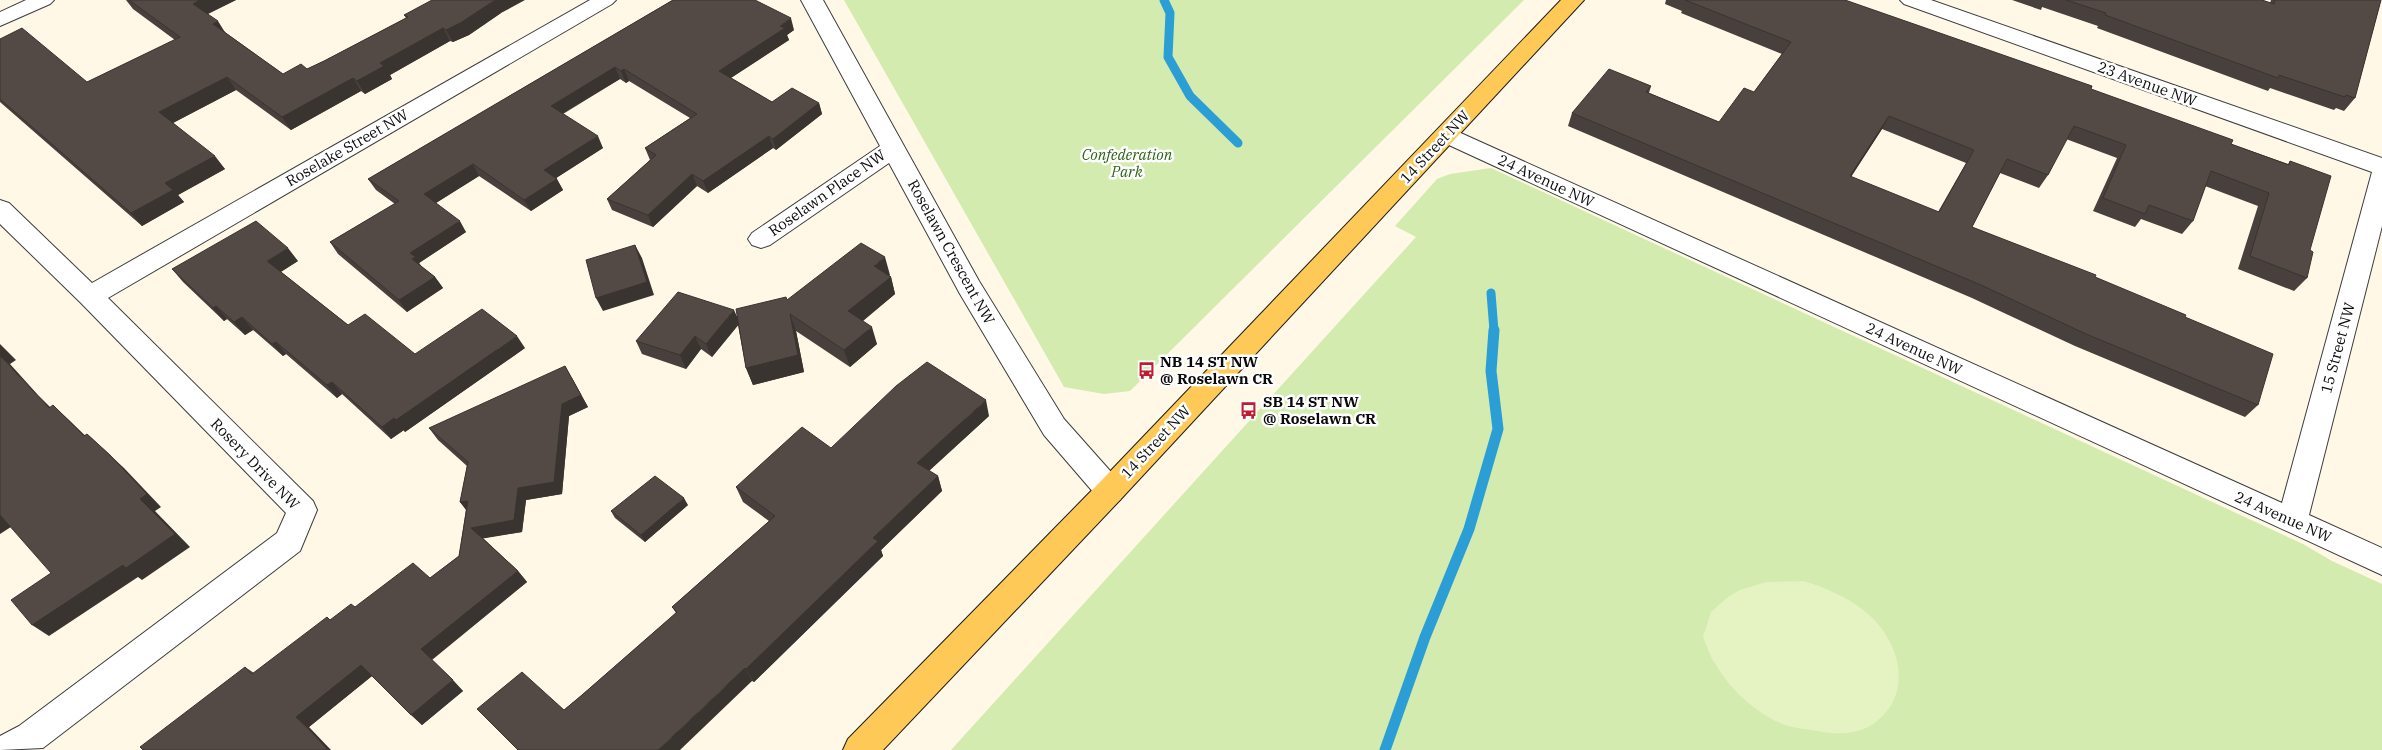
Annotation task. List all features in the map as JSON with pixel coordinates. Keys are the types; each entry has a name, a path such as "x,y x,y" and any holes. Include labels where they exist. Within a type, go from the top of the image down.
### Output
{"main road":[{"name":"14 Street NW","path":"860,750 1110,491 1573,0"}],"street":[{"path":"0,20 43,0"},
{"name":"Roselake Street NW","path":"90,296 605,0"},
{"name":"Roselawn Crescent NW","path":"812,0 969,287 1054,427 1110,491"},
{"name":"23 Avenue NW","path":"1912,0 2382,167"},
{"name":"24 Avenue NW","path":"1446,135 2382,562"},
{"name":"Roselawn Place NW","path":"761,239 894,148"},
{"name":"15 Street NW","path":"2292,521 2346,321 2382,176"},
{"name":"Rosery Drive NW","path":"0,210 90,296 302,510 289,542 31,738 8,750"}],"green space":[{"name":"Confederation Park","path":"844,0 1524,0 1130,391 1104,394 1064,387"},
{"path":"1491,168 2303,544 2332,561 2382,584 2382,750 951,750 1416,237 1395,226 1437,179 1450,174"},
{"path":"1804,581 1837,594 1861,608 1879,625 1895,653 1899,682 1888,710 1876,722 1855,732 1825,732 1789,726 1771,719 1744,699 1721,674 1712,659 1703,637 1711,612 1728,597 1740,590 1766,582"}],"building":[{"path":"129,0 200,0 193,4 218,21 213,24 283,74 301,64 307,69 324,61 408,17 404,15 432,0 495,0 462,22 446,30 443,28 380,63 384,66 357,81 353,78 282,117 227,77 159,112 215,156 165,183 173,190 131,213 0,99 0,39 22,28 87,82 180,37"},
{"path":"673,0 755,0 791,18 780,26 785,28 719,71 772,102 792,88 819,103 773,139 769,136 703,181 692,174 648,215 607,199 656,155 645,148 697,114 624,69 621,71 615,67 551,106 598,136 544,170 557,179 524,200 473,164 424,194 460,221 410,253 416,257 412,259 435,277 399,300 330,242 399,201 368,179"},
{"path":"1685,0 1845,0 2092,86 2091,89 2233,140 2231,144 2289,165 2290,161 2331,176 2310,250 2313,252 2307,278 2250,256 2269,193 2211,171 2193,221 2149,205 2145,214 2103,198 2126,145 2074,126 2048,175 2007,159 1972,227 2096,275 2095,277 2273,354 2258,405 2086,334 1981,285 1572,113 1609,69 1651,86 1646,92 1719,122 1744,88 1754,92 1791,42","holes":["1889,116 1974,150 1939,212 1850,176"]},
{"path":"2066,0 2262,0 2274,4 2275,0 2381,0 2355,98 2346,95 2345,97 2279,75 2278,78 2105,15 2106,13"},
{"path":"256,221 288,248 267,261 348,325 365,314 415,354 482,309 517,336 396,420 394,418 382,427 332,382 327,385 276,342 272,344 242,317 234,322 216,306 213,308 172,269"},
{"path":"861,243 885,257 874,266 891,277 848,311 872,327 844,350 790,314 798,355 746,368 736,309 786,297 787,300"},
{"path":"635,245 647,282 596,298 586,260"},
{"path":"678,292 734,310 706,344 695,336 680,355 636,341"},
{"path":"0,356 49,408 53,405 84,436 87,434 110,455 147,494 140,499 175,534 126,568 123,565 32,625 11,600 51,573 0,515"},
{"path":"927,362 986,400 917,463 938,476 873,538 878,541 746,669 658,750 518,750 477,709 522,672 564,710 677,612 672,607 775,516 736,487 802,427 831,448 896,386"},
{"path":"565,366 581,395 562,404 554,482 518,488 514,520 471,528 518,571 421,649 453,680 411,715 361,665 296,717 328,750 143,750 140,747 245,667 252,674 327,617 330,620 351,604 355,607 413,563 430,578 459,556 468,501 460,502 468,462 429,428"},
{"path":"655,476 684,498 641,535 611,511"}],"waterway":[{"path":"1164,0 1170,13 1168,57 1190,96 1238,143"},
{"path":"1491,293 1494,331"},
{"path":"1385,750 1425,637 1469,529 1498,429 1491,371 1494,331"}],"place":[{"name":"NB 14 ST NW @ Roselawn CR","path":"1146,371"},
{"name":"SB 14 ST NW @ Roselawn CR","path":"1249,411"}]}
